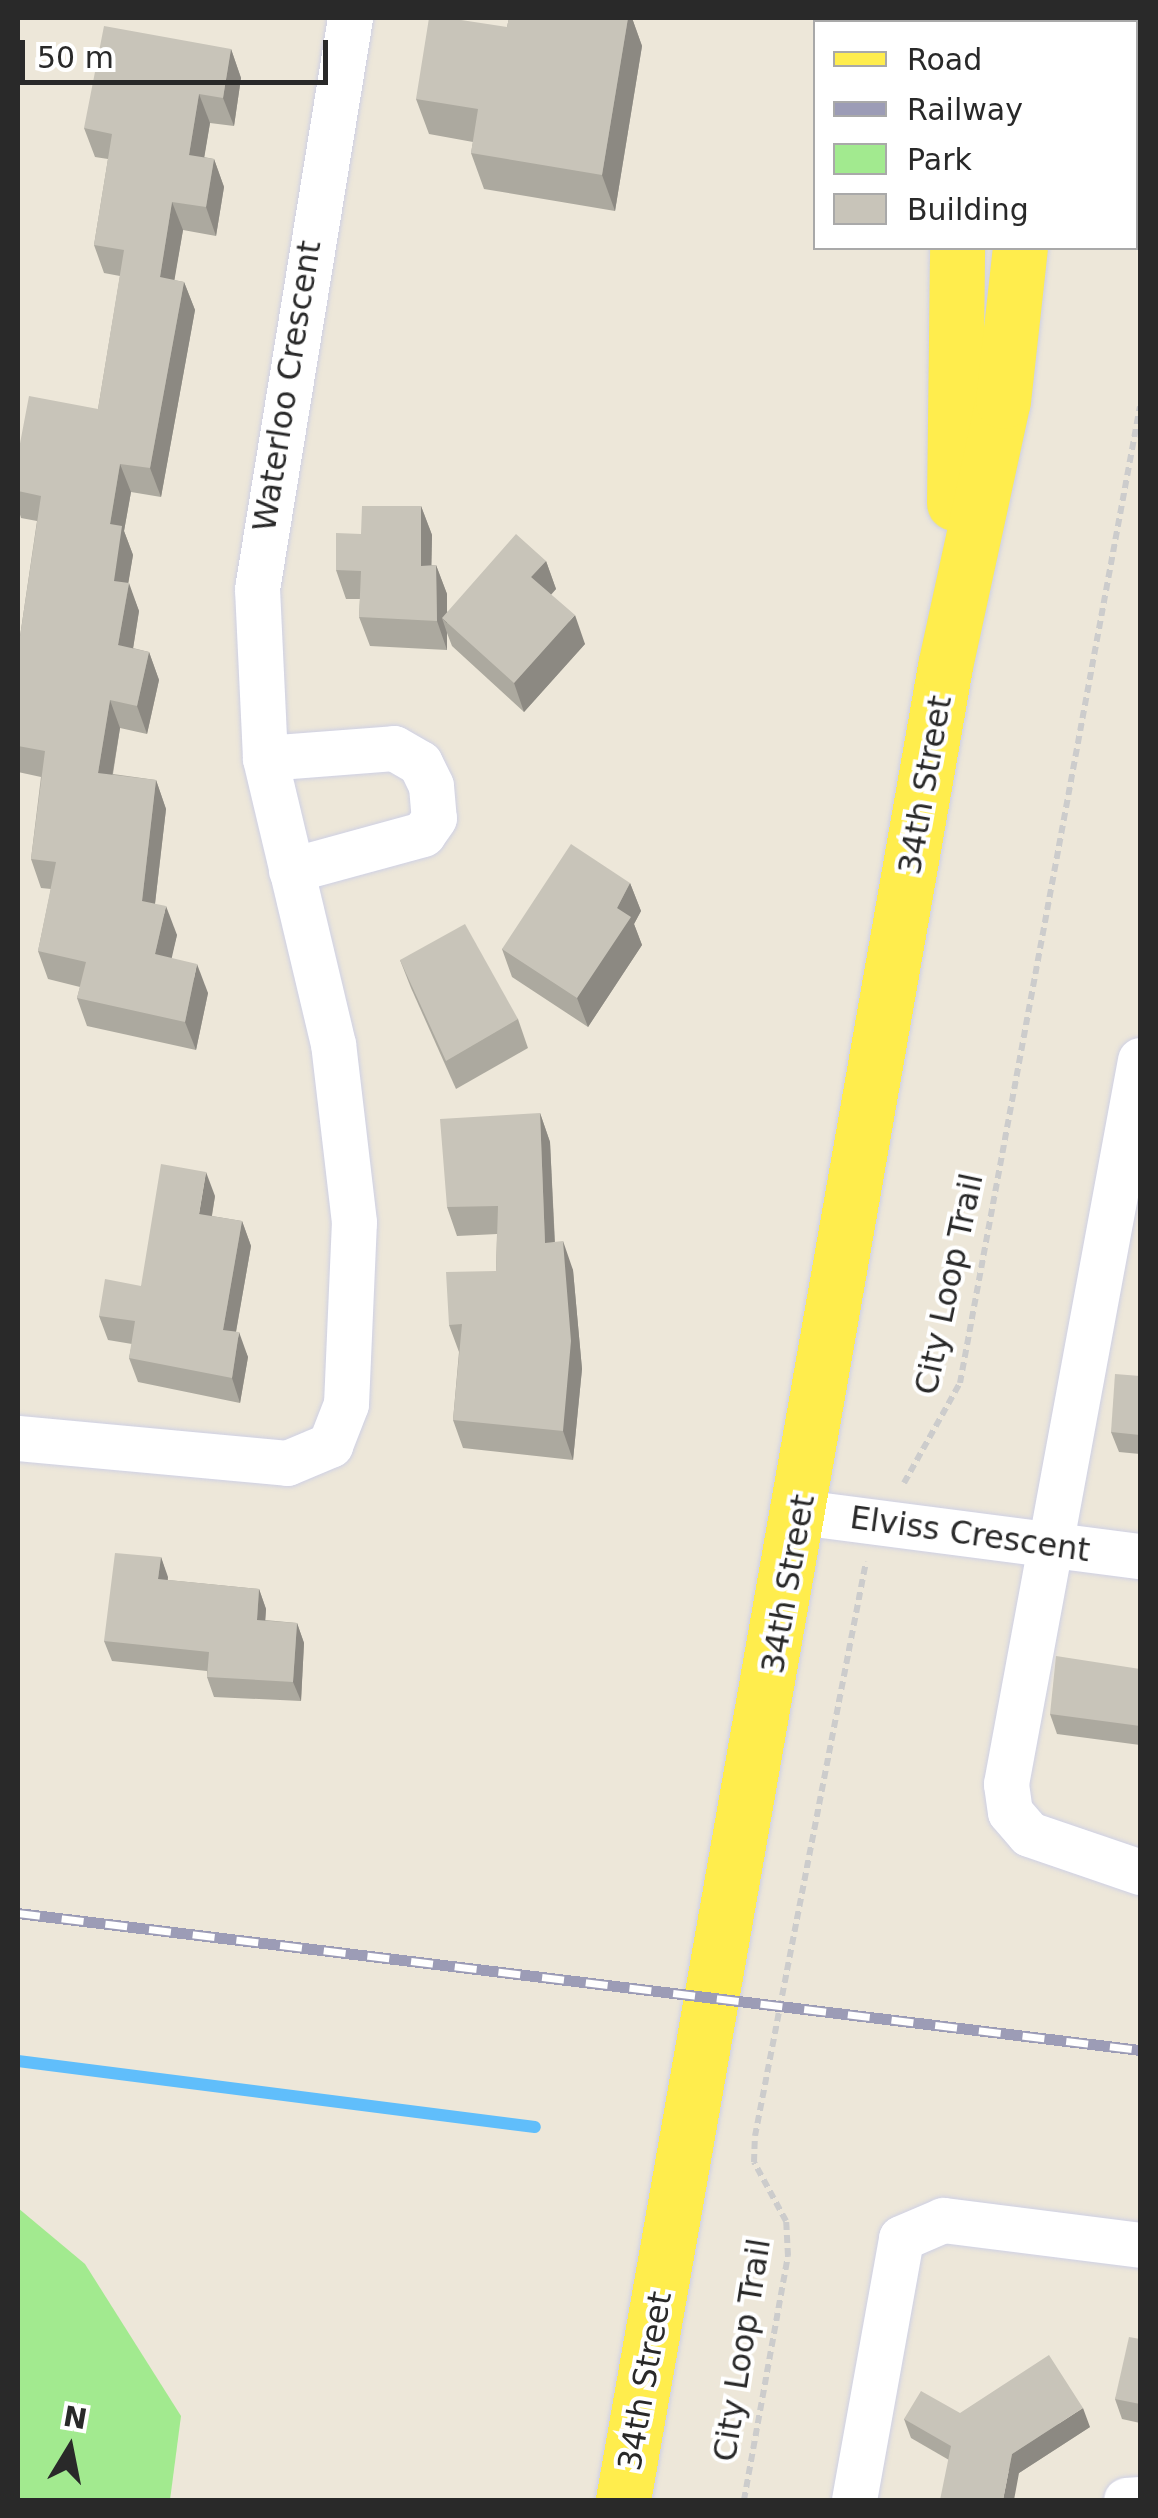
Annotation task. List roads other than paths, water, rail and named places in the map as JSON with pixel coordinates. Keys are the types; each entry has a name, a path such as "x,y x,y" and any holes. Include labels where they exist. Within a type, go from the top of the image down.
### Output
{"main road":[{"name":"34th Street","path":"946,666 957,250"},
{"name":"34th Street","path":"623,2500 946,666 1003,401 1020,250"}],"street":[{"name":"Waterloo Crescent","path":"18,1438 212,1463 287,1463 330,1445 354,1344 354,1222 333,1044 266,758 257,589 267,503 350,18"},
{"path":"266,758 394,748 420,763 431,786 434,818 423,834 291,870"},
{"path":"1140,1060 1124,1240 1048,1546 1006,1784 1010,1812 1061,1852 1140,1872"},
{"name":"Elviss Crescent","path":"800,1512 1140,1556"},
{"path":"854,2500 901,2238 943,2220 1140,2246"},
{"path":"1126,2500 1140,2499"}],"waterway":[{"path":"18,2061 535,2127"}],"railway":[{"path":"18,1913 1140,2050"}]}
